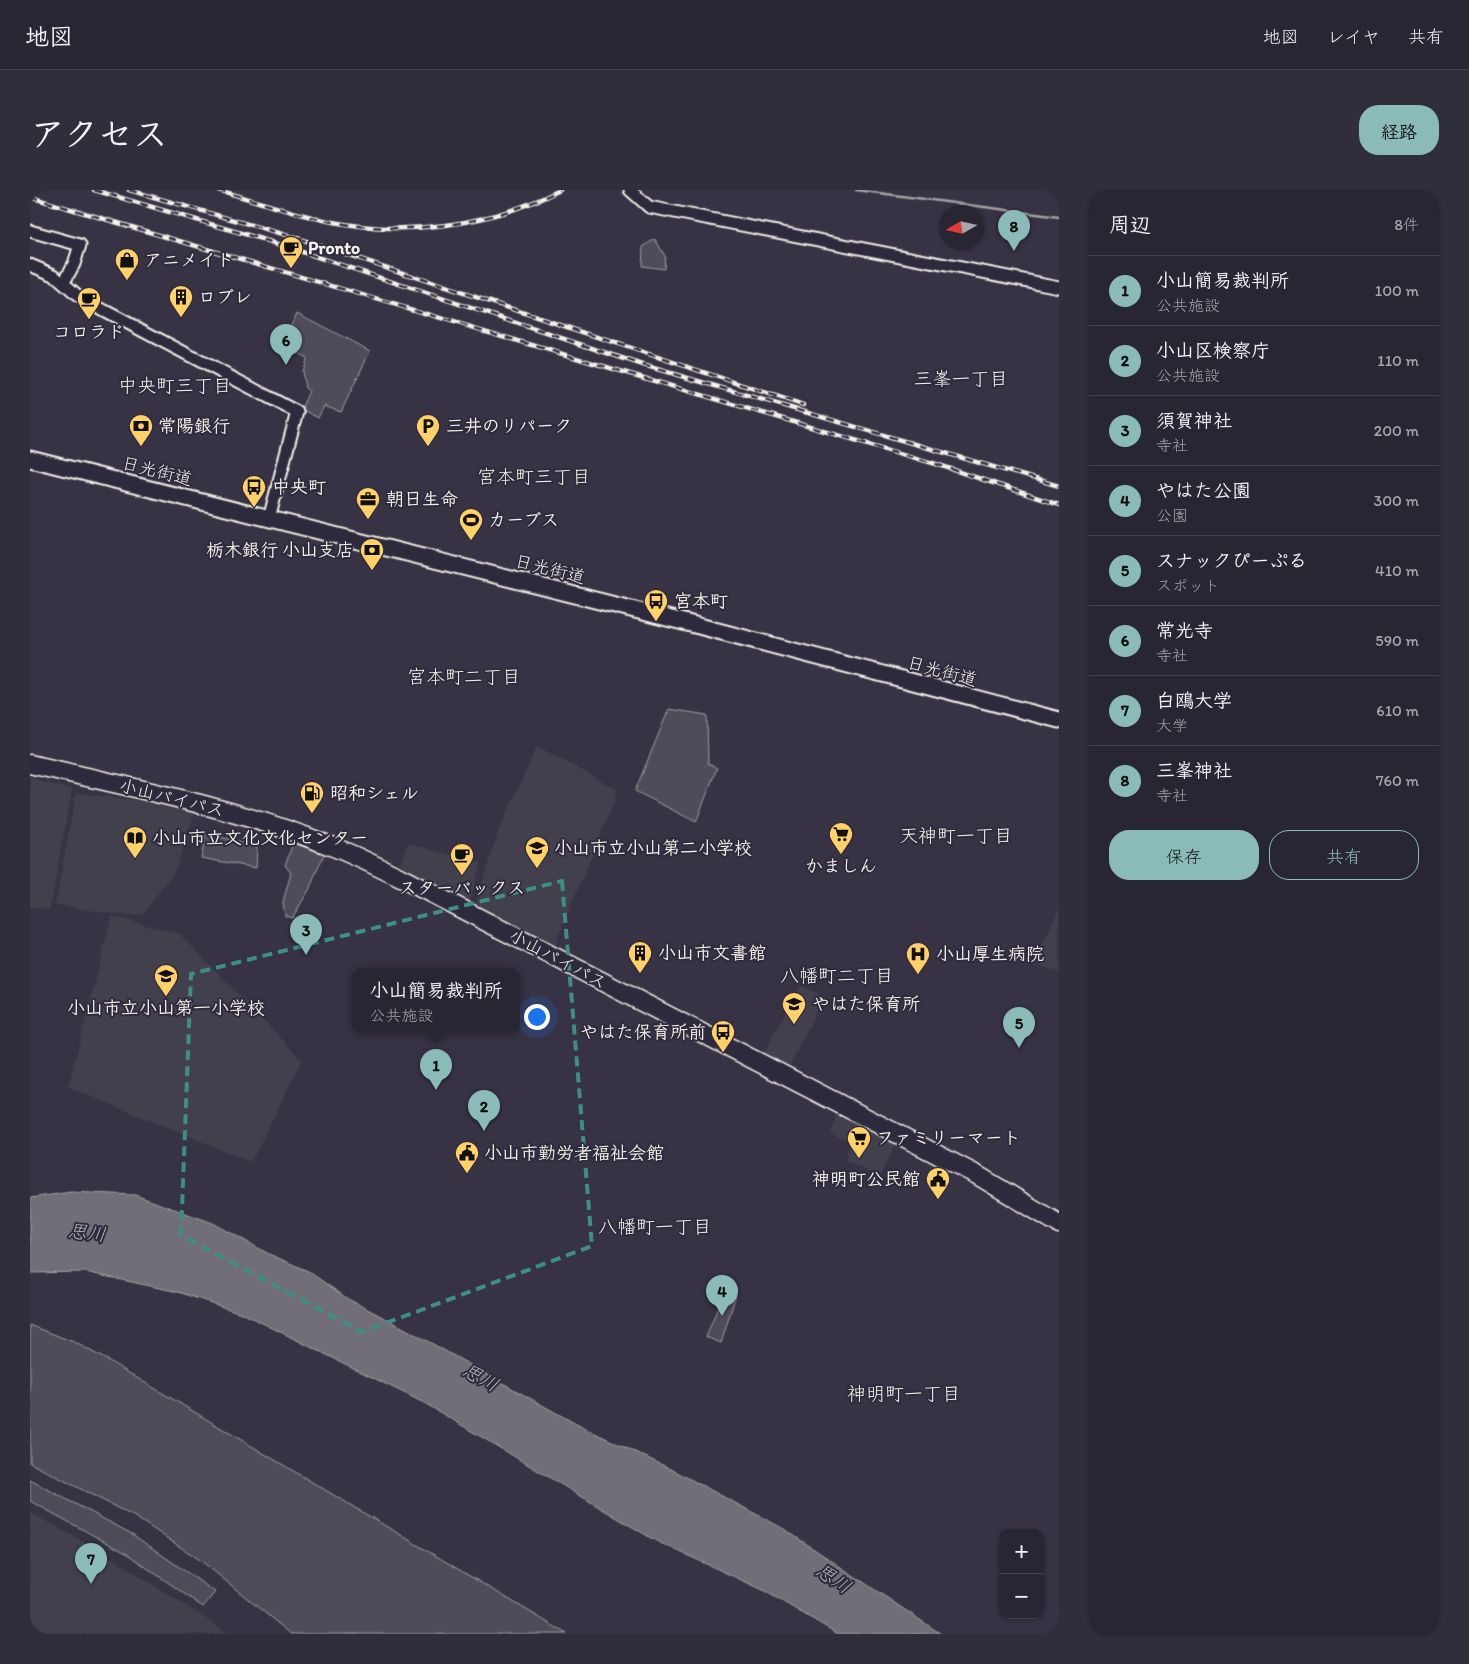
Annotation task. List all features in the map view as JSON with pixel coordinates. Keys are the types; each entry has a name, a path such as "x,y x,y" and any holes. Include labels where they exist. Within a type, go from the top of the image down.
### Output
{"highway":[{"name":"小山バイパス","path":"30,764 241,816 327,844 358,858 977,1175 1059,1224"}],"main road":[{"name":"日光街道","path":"30,459 691,624 1059,720"}],"street":[{"path":"630,190 649,207 1059,287"},
{"path":"30,231 80,245 74,264 64,282"},
{"path":"30,265 44,269 64,282 85,300 297,412 269,519"}],"highlighted area":[{"path":"562,881 592,1246 362,1332 181,1235 191,974"}],"shaded area":[{"path":"655,239 665,256 664,269 642,266 643,247"},
{"path":"297,313 370,351 341,412 324,406 318,418 301,409 309,391 305,388 302,371 307,358 283,345"},
{"path":"669,709 707,715 708,763 717,768 696,822 635,791"},
{"name":"小山市立小山第二小学校","path":"537,746 616,789 617,796 555,944 551,945 475,906 498,832"},
{"path":"30,776 42,782 72,789 50,909 30,908"},
{"path":"76,793 155,802 195,812 176,869 143,914 129,916 55,905"},
{"path":"206,833 257,847 256,868 201,858"},
{"path":"293,843 324,854 309,890 292,918 285,916 283,902 291,873 285,865"},
{"path":"408,843 481,863 469,904 398,867"},
{"path":"1059,907 1059,973 1035,963"},
{"name":"小山市立小山第一小学校","path":"112,916 180,934 302,1060 251,1162 68,1087"},
{"name":"やはた保育所","path":"800,985 823,997 790,1066 764,1053"},
{"path":"837,1113 896,1143 879,1178 845,1160 851,1142 830,1133"},
{"path":"727,1291 736,1295 721,1343 706,1337 723,1295"},
{"path":"30,1325 76,1343 107,1360 567,1634 291,1634 200,1560 135,1517 30,1463"},
{"path":"30,1480 132,1534 215,1592 203,1607 126,1553 30,1501"},
{"path":"30,1512 109,1556 230,1634 30,1634"}],"water":[{"name":"思川","path":"71,1192 135,1195 213,1223 269,1254 308,1271 348,1299 578,1425 673,1470 784,1529 941,1634 838,1634 761,1589 656,1541 426,1404 244,1314 178,1292 85,1272 30,1273 30,1198"}],"waterway":[{"path":"856,190 1059,217"}],"railway":[{"path":"94,190 275,243 643,365 1059,486"},
{"path":"129,190 297,238 803,405"},
{"path":"218,190 328,221 357,226 387,228 417,228 476,220 505,212 560,190"},
{"path":"30,197 936,464 1059,505"}],"place":[{"name":"三峯神社","path":"1014,251"},
{"name":"Pronto","path":"291,269"},
{"name":"アニメイト","path":"127,281"},
{"name":"ロブレ","path":"181,318"},
{"name":"コロラド","path":"89,320"},
{"name":"常光寺","path":"286,365"},
{"name":"常陽銀行","path":"141,447"},
{"name":"三井のリパーク","path":"428,447"},
{"name":"中央町","path":"254,508"},
{"name":"朝日生命","path":"368,520"},
{"name":"カーブス","path":"471,541"},
{"name":"栃木銀行 小山支店","path":"372,571"},
{"name":"宮本町","path":"656,622"},
{"name":"昭和シェル","path":"312,814"},
{"name":"かましん","path":"841,855"},
{"name":"小山市立文化文化センター","path":"135,859"},
{"name":"小山市立小山第二小学校","path":"537,869"},
{"name":"スターバックス","path":"462,876"},
{"name":"須賀神社","path":"306,955"},
{"name":"小山市文書館","path":"640,974"},
{"name":"小山厚生病院","path":"918,975"},
{"name":"小山市立小山第一小学校","path":"166,997"},
{"name":"やはた保育所","path":"794,1025"},
{"name":"スナックぴーぷる","path":"1019,1048"},
{"name":"やはた保育所前","path":"723,1053"},
{"name":"小山簡易裁判所","path":"436,1090"},
{"name":"小山区検察庁","path":"484,1131"},
{"name":"ファミリーマート","path":"859,1159"},
{"name":"小山市勤労者福祉会館","path":"467,1174"},
{"name":"神明町公民館","path":"938,1200"},
{"name":"やはた公園","path":"722,1316"},
{"name":"白鴎大学","path":"91,1584"}],"district":[{"name":"三峯一丁目","path":"961,378"},
{"name":"中央町三丁目","path":"175,385"},
{"name":"宮本町三丁目","path":"534,476"},
{"name":"宮本町二丁目","path":"464,676"},
{"name":"天神町一丁目","path":"956,835"},
{"name":"八幡町二丁目","path":"837,975"},
{"name":"八幡町一丁目","path":"655,1226"},
{"name":"神明町一丁目","path":"904,1393"}]}
